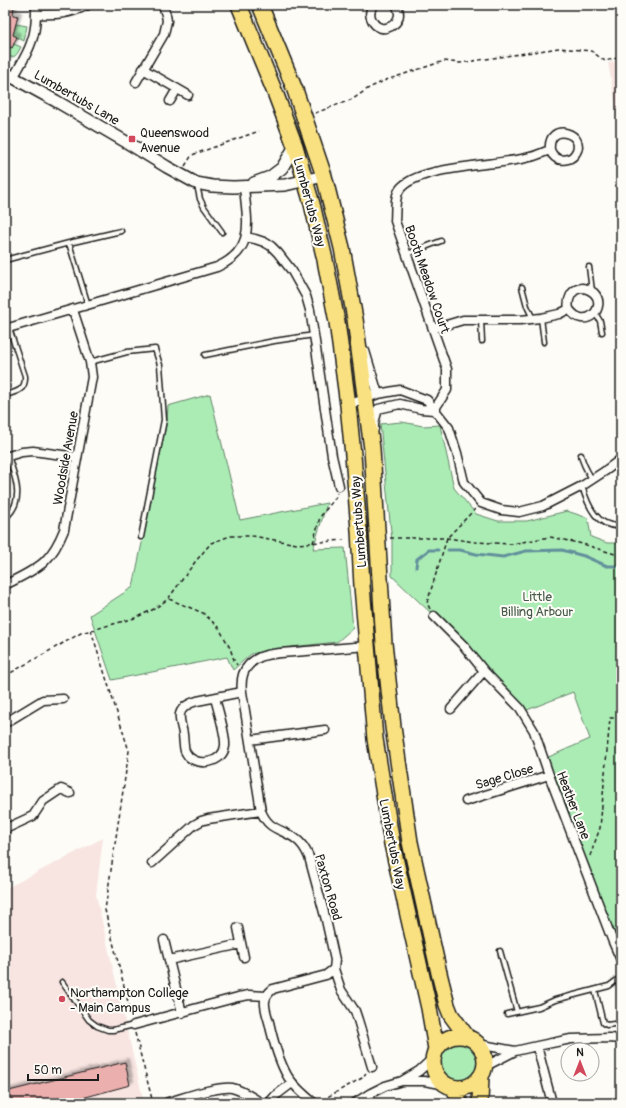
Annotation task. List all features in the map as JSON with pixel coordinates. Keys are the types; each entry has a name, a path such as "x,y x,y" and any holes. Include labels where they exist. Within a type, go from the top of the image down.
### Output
{"highway":[{"name":"Lumbertubs Way","path":"239,5 295,146 325,260 348,405 375,738 392,844 429,1008 435,1054"},
{"name":"Lumbertubs Way","path":"260,5 295,90 324,176 342,248 355,319 372,396 372,449 384,643 393,727 410,842 447,1005 452,1015 472,1041"},
{"path":"460,1103 450,1087 440,1080 433,1066 435,1054 442,1042 458,1036 472,1041 484,1055 485,1059 480,1103"},
{"path":"450,1087 462,1088 469,1086 476,1082 483,1072"}],"street":[{"path":"9,76 24,58 31,43 34,32 36,5"},
{"path":"36,14 59,14 78,10 88,5"},
{"path":"136,82 164,34 166,27 166,15 163,5"},
{"path":"373,5 370,14 371,19 378,26 388,28 397,22 399,17 399,12 396,5"},
{"path":"143,69 188,95"},
{"name":"Lumbertubs Lane","path":"9,76 87,118 180,175 196,182 217,186 244,187 285,185 324,176"},
{"path":"170,101 177,89"},
{"path":"7,329 225,264 237,255 246,237 248,223 244,187 270,177 282,168 295,146"},
{"name":"Booth Meadow Court","path":"434,410 447,390 447,369 395,221 396,201 400,189 414,178 434,172 530,158 550,150"},
{"name":"Lumbertubs Way","path":"246,237 271,246 292,271 306,296 310,310 332,456 339,486"},
{"path":"577,289 588,289 597,298 597,308 595,313 591,316 582,319 577,318 572,315 569,309 568,299 577,289"},
{"path":"433,329 463,320 537,318 559,314 569,309"},
{"name":"Woodside Avenue","path":"5,584 36,568 49,558 58,546 66,522 92,377 90,362 73,310"},
{"path":"348,405 372,396 400,390 427,400 449,428 464,482 481,503 501,510 519,512 543,506 582,486 621,459"},
{"path":"372,449 374,423 378,409 400,404 421,409 434,410"},
{"path":"7,456 33,451 77,458"},
{"name":"Heather Lane","path":"434,616 464,646 484,670 520,708 534,731 549,775 621,960"},
{"path":"244,673 248,665 255,660 270,655 367,646"},
{"path":"451,709 484,670"},
{"name":"Paxton Road","path":"244,673 242,692 261,811 264,818 272,827 297,839 306,849 326,920 335,960 334,969 341,990 355,1011 372,1067"},
{"path":"216,698 224,737 225,748 223,754 216,760 202,762 192,760 188,756 185,749 180,717 182,709 191,703 242,692"},
{"path":"5,723 43,700 63,699"},
{"path":"250,740 324,730"},
{"name":"Sage Close","path":"466,801 549,775"},
{"path":"5,829 33,816 43,801 61,789 70,794"},
{"path":"152,863 194,825 208,819 261,811"},
{"path":"238,928 244,956"},
{"path":"164,940 182,1013"},
{"path":"169,960 241,944"},
{"path":"314,1103 300,1092 292,1083 284,1068 276,1050 265,1000 266,996 273,989 326,975 334,969"},
{"path":"134,1025 238,997 249,995 266,996"},
{"path":"483,1072 515,1051 570,1040 609,1038 621,1039"},
{"path":"472,1041 515,1051"},
{"path":"538,1046 552,1103"},
{"path":"355,1103 385,1086 402,1081 419,1071 435,1054"},
{"path":"402,1081 424,1082 450,1087"},
{"path":"269,1103 275,1096 292,1083"},
{"path":"168,1102 216,1089 231,1088 237,1089 262,1103"}],"lane":[{"path":"196,182 200,199 222,232"},
{"path":"5,260 121,231"},
{"path":"407,254 441,241"},
{"path":"69,243 88,305"},
{"path":"589,267 592,292"},
{"path":"522,287 527,306 537,318 544,342"},
{"path":"595,313 600,321 602,332"},
{"path":"481,320 482,341"},
{"path":"5,395 21,389 24,386 25,381 25,376 7,329"},
{"path":"205,355 274,341 314,335"},
{"path":"90,362 127,352 155,349 160,365 164,420 141,538"},
{"path":"581,455 585,468 592,479"},
{"path":"5,518 12,509 17,496 16,482 7,456"},
{"path":"582,486 593,512 598,519 605,524 621,526"},
{"path":"500,951 517,1012"},
{"path":"507,1014 539,1007 555,1000 609,986 621,977"},
{"path":"62,982 89,1020 97,1026 113,1030 134,1025"},
{"path":"595,990 604,1023 607,1025 621,1023"}],"path":[{"path":"315,113 353,100 369,88 386,80 444,61 460,63 559,48 591,51 605,61 621,57"},
{"path":"180,175 192,154 258,131"},
{"path":"312,543 320,517 336,497 339,486"},
{"path":"434,616 427,602 447,538 481,503"},
{"path":"5,676 82,633 135,618 154,609 168,599 211,543 230,536 253,536 297,544 344,540"},
{"path":"388,538 447,538 475,542 511,544 550,538 583,544 621,556"},
{"path":"168,599 203,613 219,628 230,648 234,660 244,673"},
{"path":"91,630 129,750 105,910 153,1103"},
{"path":"585,869 600,828 610,718 621,718"},
{"path":"322,1099 362,1078 372,1067"}],"shaded area":[{"path":"621,60 621,135 608,63"},
{"name":"Northampton College - Main Campus","path":"103,838 96,895 144,1103 5,1103 5,889"}],"green space":[{"path":"16,24 27,26 24,41 6,32 11,27 15,28"},
{"path":"14,44 21,47 16,55 13,57 5,56 5,50 8,46 12,48"},
{"path":"210,394 240,520 327,503 313,549 345,548 353,628 337,642 272,649 251,654 233,670 227,657 112,680 90,615 133,587 167,420 168,406"},
{"name":"Little Billing Arbour","path":"402,422 423,426 440,425 454,488 476,514 498,521 527,521 567,511 588,518 591,537 607,543 621,543 621,959 544,759 590,739 573,692 522,712 455,636 392,576 392,541 380,424"},
{"path":"458,1042 472,1048 478,1062 472,1076 458,1082 444,1076 438,1062 444,1048"}],"building":[{"path":"5,5 14,5 13,15 18,16 13,35 17,37 12,48 5,45"},
{"path":"125,1062 130,1085 64,1103 8,1103 5,1092"}],"waterway":[{"path":"416,567 417,559 429,550 438,550"},
{"path":"448,550 460,550 476,554 503,557 526,551 562,550 584,556 607,566 621,566"}],"place":[{"name":"Queenswood Avenue","path":"132,139"},
{"name":"Northampton College - Main Campus","path":"62,999"}]}
